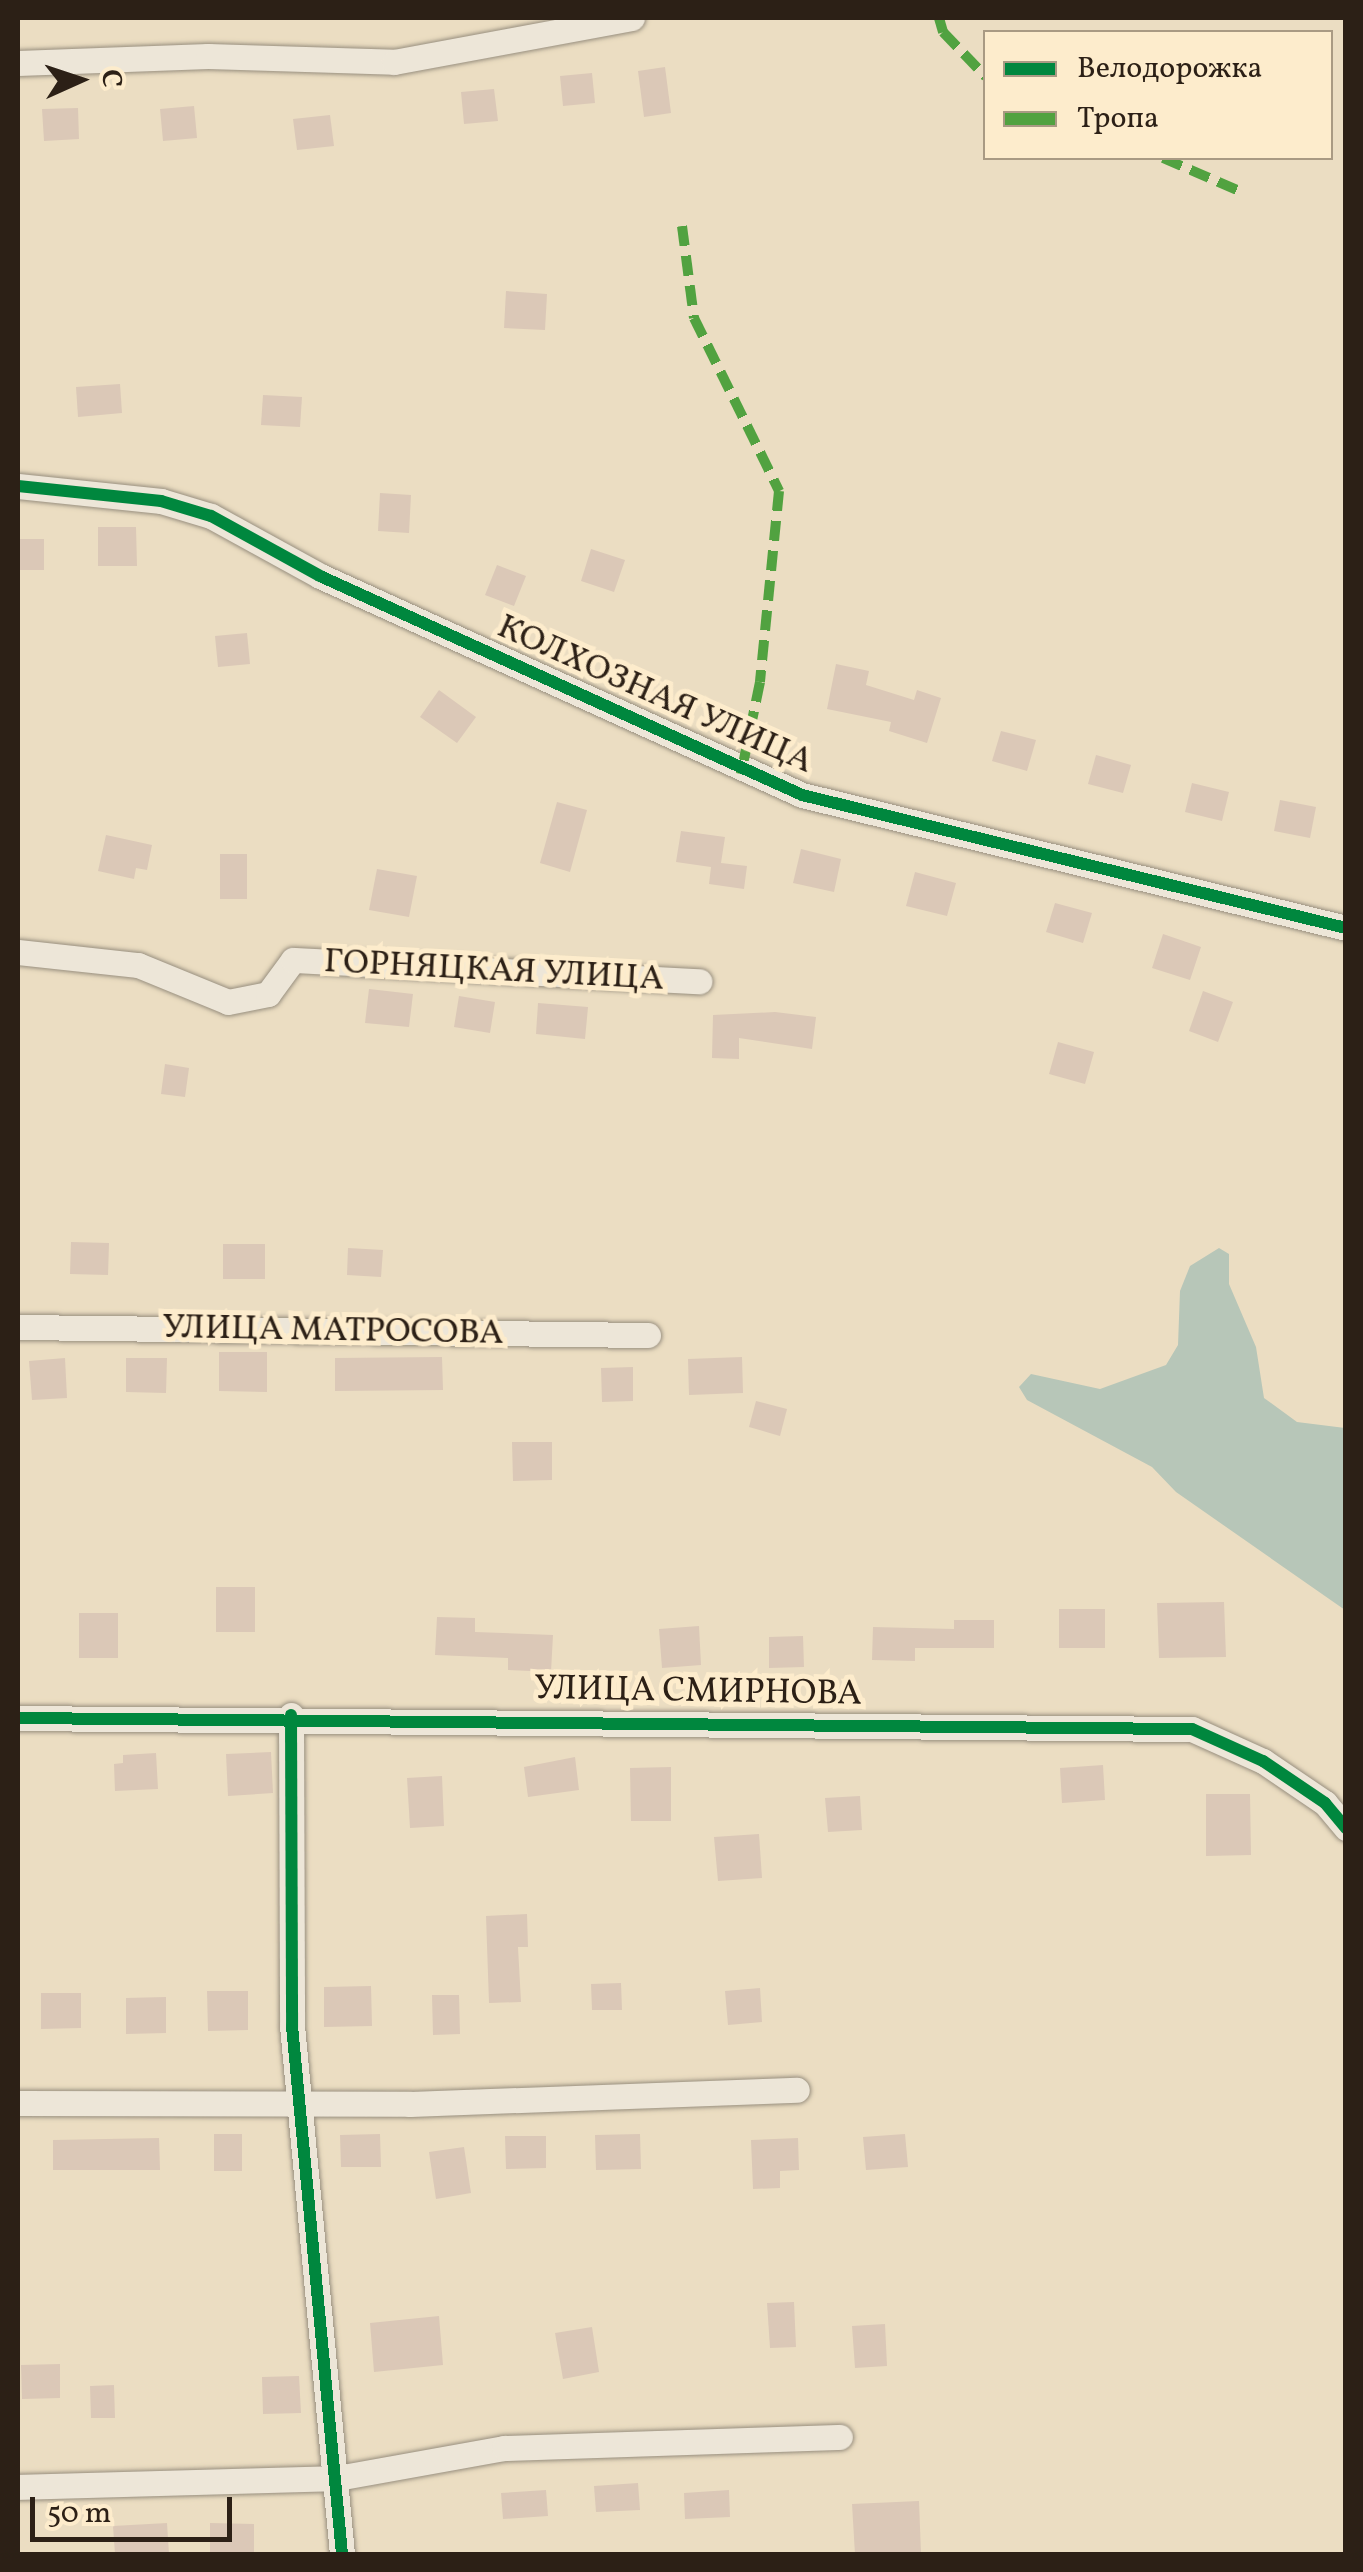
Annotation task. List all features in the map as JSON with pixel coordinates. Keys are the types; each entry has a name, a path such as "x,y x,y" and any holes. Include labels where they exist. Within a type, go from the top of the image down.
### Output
{"street":[{"path":"18,63 208,56 394,62 632,18"},
{"name":"КОЛХОЗНАЯ УЛИЦА","path":"18,486 161,502 211,516 320,576 802,795 1346,928"},
{"name":"ГОРНЯЦКАЯ УЛИЦА","path":"18,952 128,962 228,1002 268,994 293,960 699,981"},
{"name":"УЛИЦА МАТРОСОВА","path":"18,1327 648,1335"},
{"path":"292,1715 298,2100 342,2554"},
{"name":"УЛИЦА СМИРНОВА","path":"18,1718 292,1715 1192,1729 1263,1761 1326,1803 1346,1828"},
{"path":"18,2103 798,2090"},
{"path":"18,2487 337,2478 504,2448 840,2437"}],"shaded area":[{"path":"1219,1248 1229,1254 1229,1284 1256,1347 1264,1398 1297,1422 1345,1428 1345,1610 1176,1492 1152,1467 1027,1400 1019,1387 1031,1374 1100,1389 1166,1365 1178,1345 1180,1291 1190,1266"}],"building":[{"path":"665,67 671,113 644,117 638,71"},
{"path":"592,73 595,103 563,106 560,76"},
{"path":"494,89 498,121 464,124 461,92"},
{"path":"194,106 197,138 163,141 160,109"},
{"path":"78,108 79,139 44,141 42,109"},
{"path":"330,115 334,146 297,150 293,119"},
{"path":"506,291 547,294 545,330 504,328"},
{"path":"120,384 122,413 78,417 76,387"},
{"path":"263,395 302,397 300,427 261,425"},
{"path":"380,493 411,495 409,533 378,531"},
{"path":"98,527 136,527 137,566 98,566"},
{"path":"18,539 44,539 44,570 18,570"},
{"path":"591,549 625,560 614,592 581,581"},
{"path":"497,565 526,576 514,606 485,595"},
{"path":"247,633 250,664 218,667 215,636"},
{"path":"836,664 869,671 866,685 914,700 917,690 941,698 927,743 889,731 891,722 827,709"},
{"path":"439,690 476,717 457,743 420,717"},
{"path":"1001,731 1036,740 1027,771 992,761"},
{"path":"1096,755 1131,765 1123,793 1088,784"},
{"path":"1192,783 1229,792 1222,821 1185,812"},
{"path":"1280,800 1316,807 1310,838 1274,831"},
{"path":"557,802 587,810 570,872 540,863"},
{"path":"681,831 725,837 721,863 747,866 744,889 709,884 711,867 676,862"},
{"path":"106,835 152,845 147,870 136,868 134,879 98,871"},
{"path":"801,849 841,859 834,892 793,883"},
{"path":"220,854 247,854 247,899 220,899"},
{"path":"377,869 417,876 409,917 369,910"},
{"path":"915,872 956,883 947,916 906,906"},
{"path":"1055,903 1092,913 1083,943 1046,932"},
{"path":"1163,934 1201,947 1190,980 1152,968"},
{"path":"369,989 413,994 409,1027 365,1023"},
{"path":"1203,991 1233,1002 1218,1042 1189,1031"},
{"path":"459,996 495,1002 490,1033 454,1027"},
{"path":"538,1003 588,1007 585,1039 536,1034"},
{"path":"775,1012 816,1017 812,1049 739,1038 739,1059 712,1058 713,1015"},
{"path":"1058,1042 1094,1052 1085,1084 1049,1074"},
{"path":"165,1064 189,1068 185,1097 161,1094"},
{"path":"71,1242 109,1243 108,1275 70,1274"},
{"path":"223,1244 265,1244 265,1279 223,1279"},
{"path":"348,1248 383,1250 381,1277 347,1275"},
{"path":"219,1352 267,1352 267,1392 219,1391"},
{"path":"442,1357 443,1390 335,1391 335,1358"},
{"path":"742,1357 743,1393 689,1395 688,1359"},
{"path":"65,1358 67,1398 32,1400 29,1361"},
{"path":"126,1358 167,1358 166,1393 126,1392"},
{"path":"633,1367 633,1401 602,1402 601,1368"},
{"path":"756,1401 787,1409 780,1436 749,1427"},
{"path":"512,1442 552,1442 552,1480 513,1481"},
{"path":"216,1587 255,1587 255,1632 216,1632"},
{"path":"1224,1602 1226,1657 1159,1658 1157,1603"},
{"path":"1059,1609 1105,1609 1105,1648 1059,1648"},
{"path":"79,1613 118,1613 118,1658 79,1658"},
{"path":"437,1617 475,1618 475,1632 553,1635 551,1672 508,1670 508,1658 435,1655"},
{"path":"954,1620 994,1620 994,1648 915,1648 915,1661 872,1660 873,1627 954,1629"},
{"path":"699,1626 701,1665 662,1668 659,1629"},
{"path":"803,1636 804,1667 769,1668 769,1637"},
{"path":"271,1752 273,1793 228,1796 226,1754"},
{"path":"156,1753 158,1789 115,1791 114,1764 123,1763 123,1755"},
{"path":"575,1757 579,1790 528,1797 524,1767"},
{"path":"1103,1765 1105,1800 1062,1803 1060,1768"},
{"path":"671,1767 671,1821 631,1821 630,1768"},
{"path":"442,1776 444,1826 410,1828 407,1778"},
{"path":"1206,1794 1250,1794 1251,1855 1206,1856"},
{"path":"860,1796 862,1830 828,1832 825,1798"},
{"path":"759,1834 762,1878 718,1881 714,1837"},
{"path":"527,1914 528,1947 518,1947 521,2002 489,2003 486,1916"},
{"path":"621,1983 622,2010 592,2010 591,1984"},
{"path":"371,1986 372,2026 324,2027 324,1987"},
{"path":"760,1988 762,2022 728,2025 725,1991"},
{"path":"207,1991 248,1991 248,2030 208,2031"},
{"path":"41,1993 81,1993 81,2028 41,2029"},
{"path":"432,1995 459,1995 460,2034 433,2035"},
{"path":"166,1997 166,2033 126,2034 126,1998"},
{"path":"214,2134 242,2134 242,2171 214,2171"},
{"path":"380,2134 381,2167 341,2167 340,2135"},
{"path":"640,2134 641,2169 596,2170 595,2135"},
{"path":"905,2134 908,2167 866,2170 863,2137"},
{"path":"505,2136 546,2136 546,2168 506,2169"},
{"path":"159,2138 160,2170 53,2170 53,2140"},
{"path":"798,2138 799,2170 780,2171 780,2188 753,2189 751,2140"},
{"path":"464,2147 471,2193 436,2199 429,2152"},
{"path":"794,2302 796,2347 770,2348 767,2303"},
{"path":"439,2316 443,2365 374,2372 370,2323"},
{"path":"885,2324 887,2366 855,2368 852,2326"},
{"path":"592,2327 599,2372 563,2379 555,2333"},
{"path":"60,2364 60,2398 22,2399 21,2365"},
{"path":"299,2376 301,2413 263,2414 262,2377"},
{"path":"114,2385 115,2418 91,2418 90,2386"},
{"path":"638,2483 640,2510 596,2512 594,2486"},
{"path":"546,2490 548,2516 503,2519 501,2493"},
{"path":"729,2490 730,2517 685,2519 684,2493"},
{"path":"919,2501 921,2553 855,2554 852,2504"},
{"path":"167,2523 169,2554 115,2554 113,2526"},
{"path":"210,2523 254,2524 254,2554 210,2554"}],"marked path":[{"path":"939,18 943,32 983,74"},
{"path":"1168,160 1244,193"},
{"path":"682,226 694,318 779,491 760,682 741,774"}],"cycle path":[{"path":"18,486 161,501 211,516 320,576 802,795 1346,928"},
{"path":"291,1715 292,2026 342,2554"},
{"path":"18,1718 1192,1729 1263,1761 1325,1803 1346,1828"}]}
